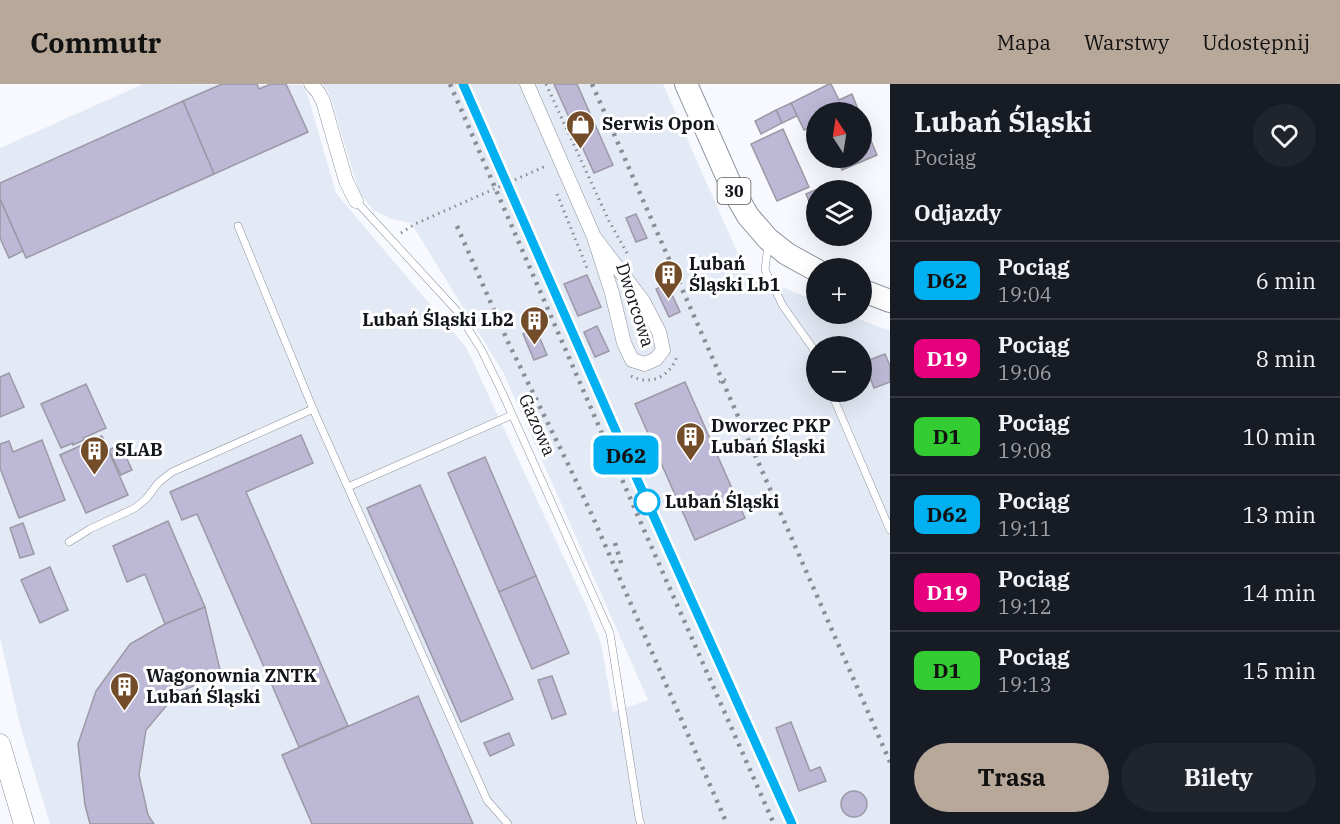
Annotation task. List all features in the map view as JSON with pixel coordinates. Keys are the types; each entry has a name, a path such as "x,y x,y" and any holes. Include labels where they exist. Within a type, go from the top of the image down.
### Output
{"main road":[{"name":"30","path":"686,84 733,190 748,216 768,239 787,254 806,264"},
{"path":"872,294 890,301"},
{"path":"1,752 24,824"}],"street":[{"name":"Gazowa","path":"311,84 323,101 346,181 356,201"},
{"name":"Dworcowa","path":"527,84 594,237 612,293 624,344 632,360 645,364 656,359 663,350 658,332 643,301 594,237"}],"lane":[{"name":"Gazowa","path":"356,201 457,311 482,351 512,415 610,633 641,824"},
{"path":"238,226 312,409 487,800 508,824"},
{"path":"768,239 765,270 783,306 806,339"},
{"path":"835,402 890,530"},
{"path":"69,542 90,529 135,508 146,499 159,482 172,472 312,409"},
{"path":"348,487 512,415"}],"path":[{"path":"391,239 415,224 546,166"},
{"path":"719,382 726,379"},
{"path":"600,404 607,401"},
{"path":"742,433 748,430"},
{"path":"633,481 641,478"},
{"path":"770,499 777,496"}],"shaded area":[{"path":"143,84 302,85 308,96 336,193 466,347 586,605 601,643 613,712 648,700 503,372 411,223 391,219 373,210 359,192 330,96 323,84 663,84 746,272 806,297 806,324 872,324 890,331 890,824 50,824 20,725 0,638 0,148"}],"building":[{"path":"222,84 257,84 259,89 271,84 286,84 308,132 214,174 183,101"},
{"path":"554,84 577,84 613,165 594,173"},
{"path":"829,84 839,100 852,94 855,102 806,102 806,129 804,130 791,103"},
{"path":"183,101 214,174 26,258 0,199 0,183"},
{"path":"791,103 797,116 782,123 776,110"},
{"path":"776,110 782,123 761,134 755,121"},
{"path":"783,129 806,180 806,188 777,201 751,144"},
{"path":"872,143 877,155 872,157"},
{"path":"0,199 23,251 9,258 0,238"},
{"path":"636,214 647,238 636,242 626,218"},
{"path":"587,275 601,307 578,316 564,284"},
{"name":"Lubań Śląski Lb1","path":"667,284 680,312 669,317 656,289"},
{"path":"597,326 609,351 595,357 584,332"},
{"name":"Lubań Śląski Lb2","path":"536,329 547,355 534,360 523,334"},
{"path":"885,354 890,366 890,382 874,388 872,359"},
{"path":"9,373 24,407 0,417 0,377"},
{"name":"Dworzec PKP Lubań Śląski","path":"685,382 745,518 695,540 635,404"},
{"path":"86,384 106,428 73,445 73,443 61,448 41,404"},
{"path":"301,435 313,463 246,492 348,726 299,747 197,514 182,520 170,492"},
{"name":"SLAB","path":"102,436 128,495 86,513 60,455"},
{"path":"42,440 65,500 19,518 0,468 0,444 9,441 13,452"},
{"path":"120,444 132,470 121,475 109,450"},
{"path":"485,457 536,576 499,592 448,473"},
{"path":"420,485 513,699 461,722 367,508"},
{"path":"168,521 205,607 165,624 145,574 127,582 113,546"},
{"path":"23,523 34,554 20,558 10,528"},
{"path":"50,567 68,610 40,623 21,580"},
{"path":"536,576 569,653 532,669 499,592"},
{"name":"Wagonownia ZNTK Lubań Śląski","path":"205,607 221,674 177,693 146,730 139,775 148,815 154,824 90,824 85,805 78,744 96,691 130,644 165,624"},
{"path":"552,676 566,714 552,719 538,680"},
{"path":"418,696 473,824 312,824 282,755"},
{"path":"791,722 810,771 820,767 826,781 799,791 776,728"},
{"path":"509,733 514,745 490,756 484,743"},
{"path":"854,791 863,795 867,804 863,813 854,817 845,813 841,804 845,795"}],"railway":[{"path":"450,84 774,824"},
{"path":"463,84 792,824"},
{"path":"592,84 890,762"},
{"path":"457,226 508,342 592,515 727,824"},
{"path":"615,543 622,566"}],"train":[{"name":"D62","path":"463,84 792,824"}],"place":[{"name":"Serwis Opon","path":"581,150"},
{"name":"Lubań Śląski Lb1","path":"668,300"},
{"name":"Lubań Śląski Lb2","path":"535,346"},
{"name":"Dworzec PKP Lubań Śląski","path":"690,462"},
{"name":"SLAB","path":"94,476"},
{"name":"Lubań Śląski","path":"647,502"},
{"name":"Wagonownia ZNTK Lubań Śląski","path":"125,712"}]}
